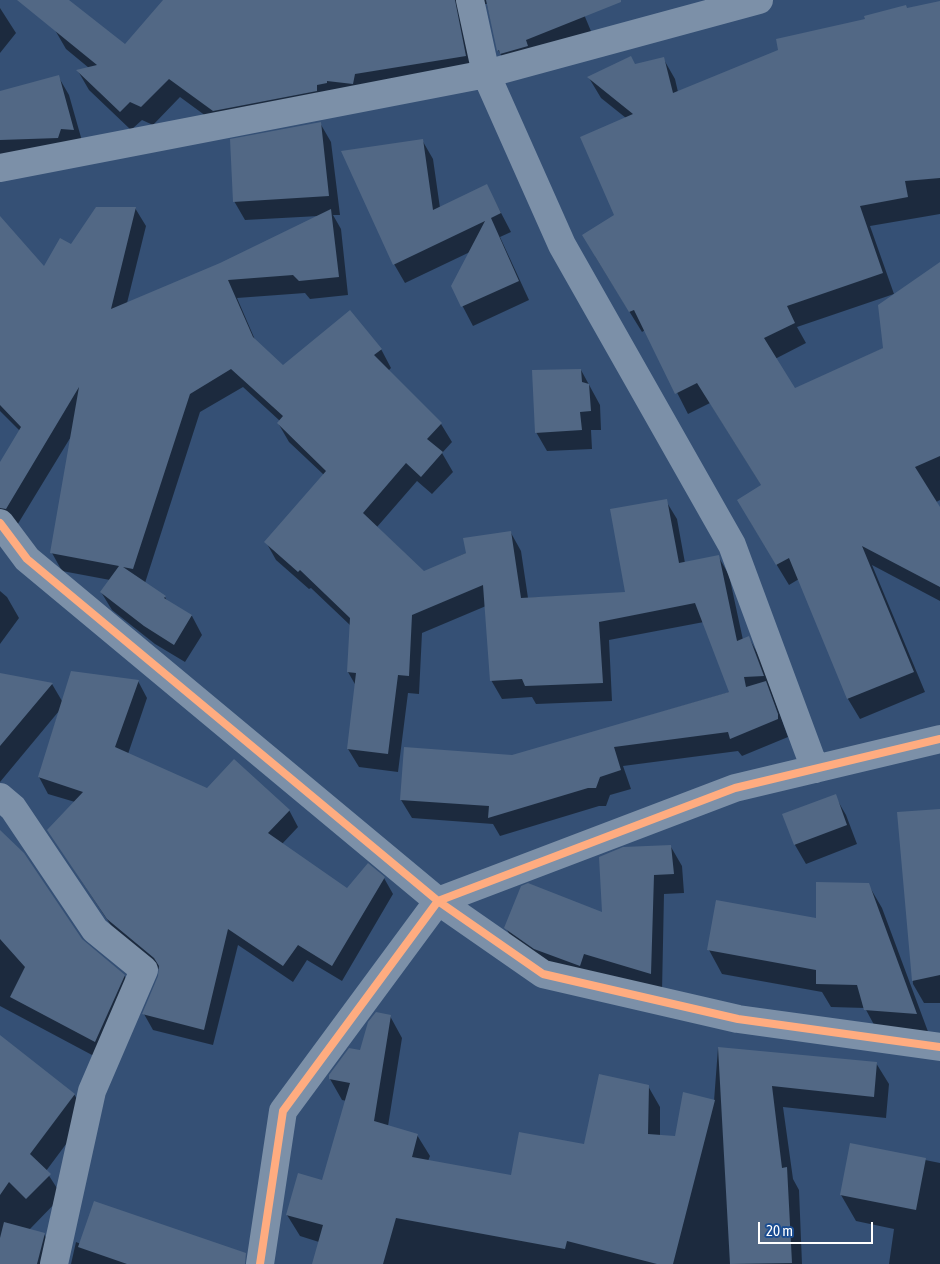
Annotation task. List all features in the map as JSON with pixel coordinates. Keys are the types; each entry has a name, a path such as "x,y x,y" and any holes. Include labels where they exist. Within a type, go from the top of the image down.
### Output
{"street":[{"path":"470,0 486,74 562,245 732,545 815,769"},
{"path":"0,168 486,74 759,0"},
{"path":"0,523 27,559 438,901 543,974 738,1019 940,1047"},
{"path":"260,1264 283,1111 438,901 735,788 940,739"},
{"path":"0,797 13,808 95,930 144,970 92,1091 54,1264"}],"building":[{"path":"17,0 69,0 125,44 163,0 455,0 466,56 355,74 353,84 327,81 327,83 317,85 317,91 213,111 169,79 141,107 130,102 120,112 76,70 97,65"},
{"path":"486,0 621,0 621,2 526,40 528,46 500,54 499,50 497,51"},
{"path":"940,1 940,178 905,181 908,197 860,206 883,273 787,306 795,323 764,338 795,388 883,348 878,305 940,262 940,456 915,467 940,507 940,587 862,546 914,672 847,699 789,558 776,565 737,500 761,485 697,383 675,394 634,310 629,312 582,235 614,215 580,137 633,114 587,77 631,56 635,64 664,57 673,93 778,50 776,39 865,19 864,16 906,5 907,8"},
{"path":"59,75 74,130 61,129 58,138 0,140 0,91"},
{"path":"321,122 329,196 233,202 230,139"},
{"path":"423,139 433,210 487,184 501,213 491,218 519,281 461,307 451,286 485,221 393,265 341,151"},
{"path":"96,207 136,207 111,309 220,263 331,209 339,277 299,281 293,275 228,280 253,337 283,365 350,310 382,349 374,355 442,423 427,439 443,452 421,477 406,463 363,513 424,571 466,553 463,538 511,531 521,598 625,592 610,509 667,499 679,563 719,555 737,641 749,636 764,676 744,677 746,687 766,681 778,714 778,719 730,739 728,732 614,747 621,770 600,777 596,788 588,788 488,818 489,806 400,800 404,747 512,755 729,692 695,603 599,622 603,683 525,686 522,679 490,681 483,585 412,615 409,676 398,675 388,754 347,749 356,673 347,672 350,618 300,570 298,572 264,542 326,471 277,423 283,416 231,369 190,394 133,569 123,567 166,596 164,598 192,615 174,645 144,626 100,592 119,566 50,553 79,387 6,509 0,508 0,462 21,427 0,405 0,216 44,266 60,238 71,244"},
{"path":"581,369 582,382 589,384 591,411 580,412 582,430 535,433 532,370"},
{"path":"71,671 139,680 115,747 207,788 234,759 290,810 268,833 347,888 368,863 385,877 332,966 298,945 283,966 228,929 204,1030 142,1014 158,976 159,966 154,958 107,919 47,830 83,792 38,777"},
{"path":"0,673 53,683 0,746"},
{"path":"836,794 847,825 794,845 782,814"},
{"path":"940,809 940,975 912,981 897,812"},
{"path":"0,830 24,853 82,939 125,975 95,1042 10,997 25,967 0,939"},
{"path":"671,845 674,874 654,875 651,974 584,954 580,966 534,949 504,928 521,886 528,883 602,912 599,857 623,847"},
{"path":"816,882 869,883 917,1014 864,1010 857,985 816,984 816,970 707,950 716,900 816,918"},
{"path":"376,1012 391,1015 374,1121 418,1134 412,1157 511,1175 519,1132 584,1144 599,1074 649,1085 648,1134 675,1136 683,1092 715,1100 673,1264 657,1264 567,1241 565,1249 396,1218 383,1264 312,1264 323,1225 286,1215 298,1173 322,1180 350,1083 329,1079 329,1075 349,1048 360,1050 368,1022"},
{"path":"0,1035 75,1094 30,1154 51,1174 26,1199 9,1182 0,1195"},
{"path":"718,1047 877,1062 874,1097 772,1086 782,1168 787,1167 792,1263 730,1264"},
{"path":"850,1143 926,1158 916,1210 840,1195"},
{"path":"94,1201 246,1253 245,1264 127,1264 78,1247"},
{"path":"4,1222 45,1233 37,1264 0,1264 0,1238"}],"cycle path":[{"path":"0,523 27,559 438,901 543,974 738,1019 940,1047"},
{"path":"260,1264 283,1111 438,901 735,788 940,739"}]}
